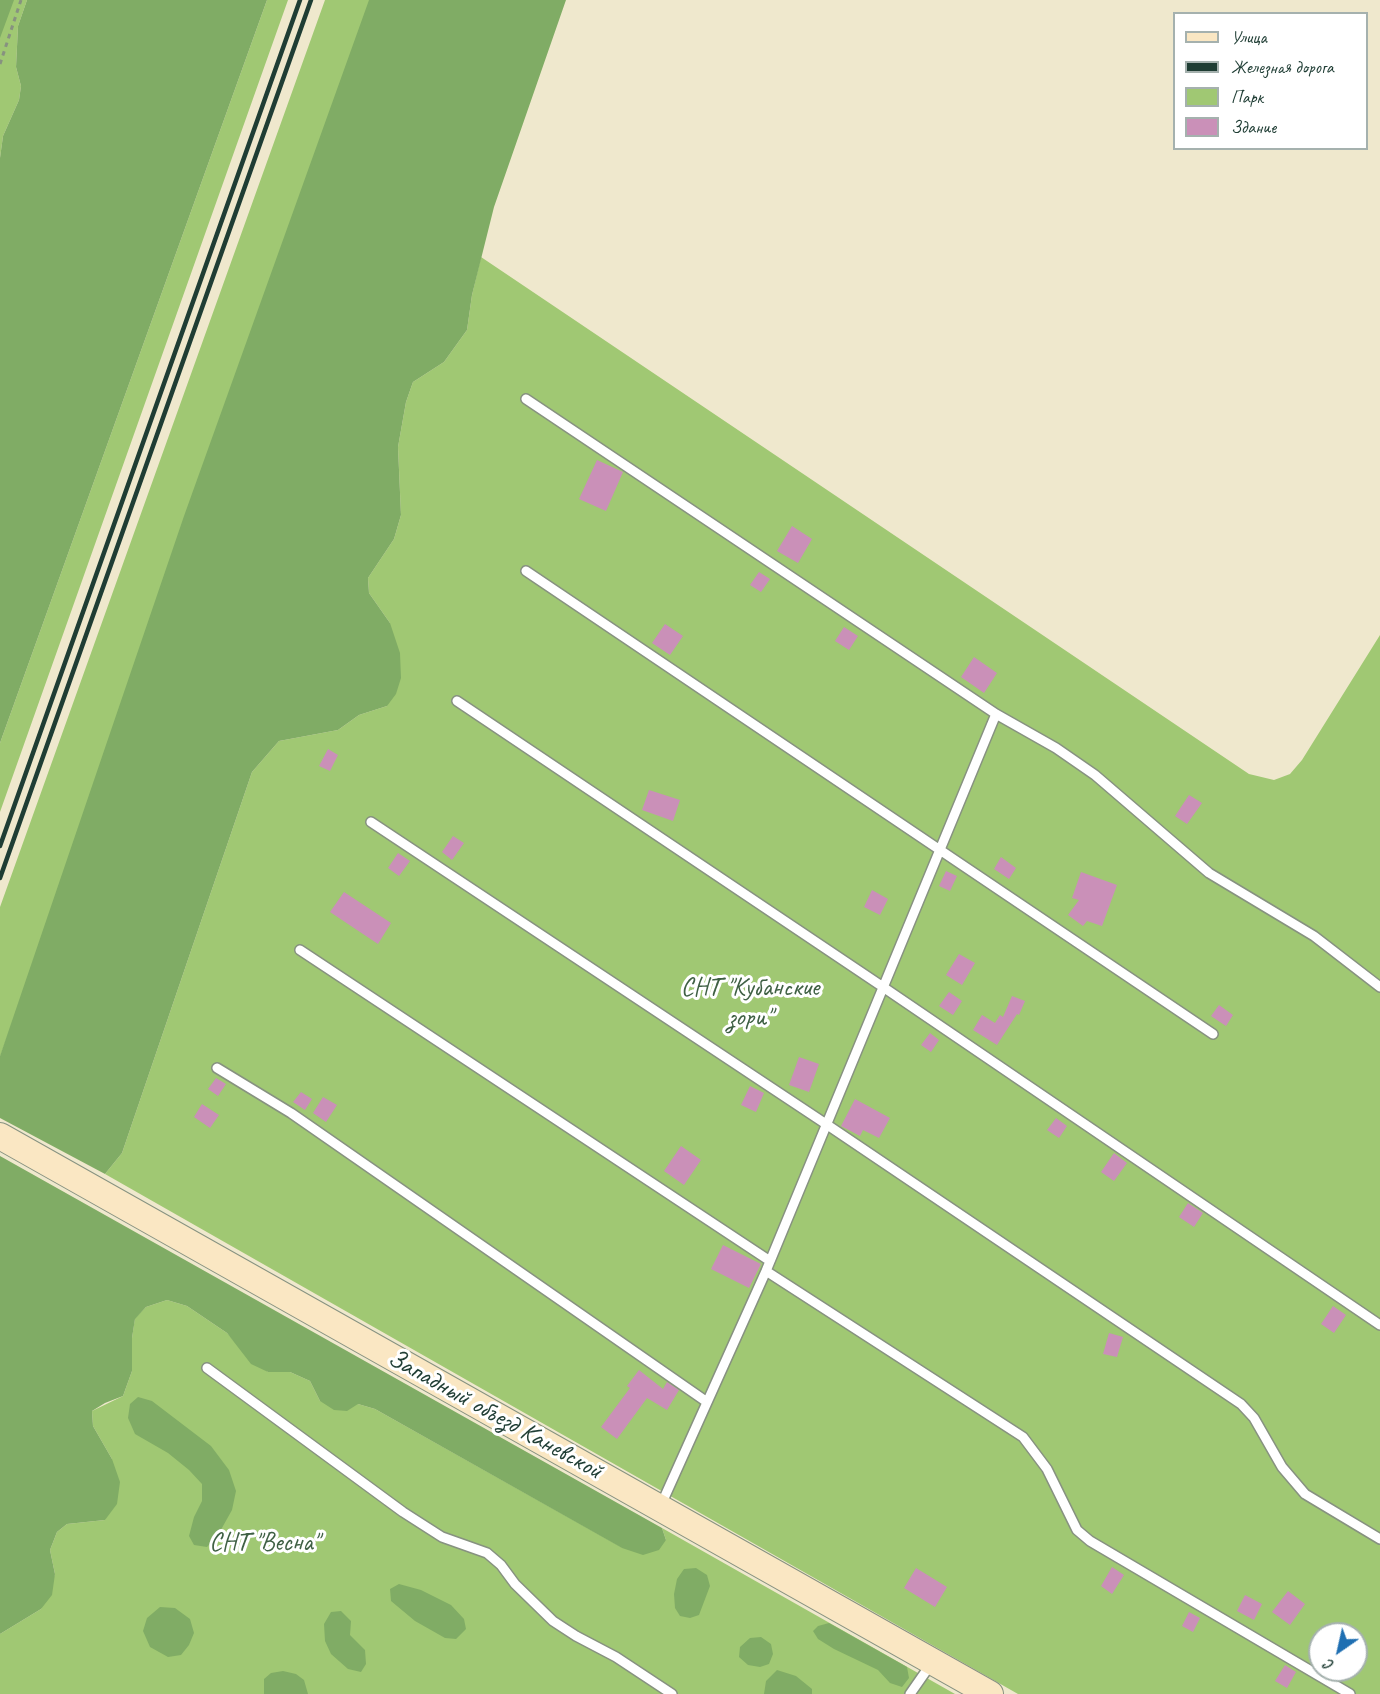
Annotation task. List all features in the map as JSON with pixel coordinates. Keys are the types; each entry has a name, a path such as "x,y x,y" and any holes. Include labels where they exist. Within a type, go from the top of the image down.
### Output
{"main road":[{"name":"Западный объезд Каневской","path":"0,1136 990,1694"}],"lane":[{"path":"526,399 996,714 1056,747 1095,775 1209,873 1314,936 1380,987"},
{"path":"526,571 1213,1034"},
{"path":"457,701 1380,1325"},
{"path":"660,1508 768,1266 996,714"},
{"path":"370,822 826,1124 1241,1404 1254,1418 1282,1467 1305,1494 1380,1539"},
{"path":"300,950 1023,1437 1047,1469 1077,1530 1090,1540 1350,1694"},
{"path":"217,1068 300,1119 707,1402"},
{"path":"207,1368 403,1512 442,1537 488,1553 501,1565 515,1584 553,1621 616,1657 672,1694"},
{"path":"910,1694 933,1662"}],"path":[{"path":"0,64 21,0"}],"green space":[{"path":"0,0 27,0 18,26 16,67 21,86 19,100 3,136 0,158"},
{"path":"0,0 14,0 0,38"},
{"path":"27,0 267,0 0,743 0,158 3,136 19,100 21,86 16,67 18,26"},
{"path":"267,0 288,0 0,812 0,743"},
{"path":"325,0 377,0 0,1057 0,907"},
{"path":"369,0 566,0 494,207 472,295 467,330 444,362 413,382 406,402 398,447 401,515 394,539 368,578 369,593 390,623 400,653 401,678 396,694 387,706 359,715 338,730 279,741 252,772 122,1153 105,1174 0,1118 0,1056 184,516"},
{"name":"СНТ \"Кубанские зори\"","path":"481,257 1249,774 1274,780 1290,774 1302,760 1380,635 1380,1694 1018,1694 105,1174 122,1153 252,772 279,741 338,730 359,715 387,706 390,623 369,593 368,578 394,539 401,515 398,447 406,402 413,382 444,362 467,330"},
{"path":"0,1156 662,1528 666,1540 659,1550 643,1555 622,1548 375,1409 358,1404 347,1411 334,1410 320,1401 310,1381 290,1372 268,1372 251,1364 227,1333 187,1306 167,1300 146,1307 135,1319 132,1338 132,1371 123,1396 92,1411 93,1426 112,1459 120,1482 117,1504 105,1520 67,1524 57,1532 50,1550 55,1574 52,1595 41,1609 0,1634"},
{"name":"СНТ \"Весна\"","path":"167,1300 187,1306 227,1333 268,1372 290,1372 310,1381 320,1401 358,1404 375,1409 623,1548 666,1540 662,1528 955,1694 0,1694 0,1634 41,1609 55,1574 50,1550 57,1532 67,1524 105,1520 112,1459 93,1426 92,1411 123,1396 132,1371 132,1338 135,1318 146,1307"},
{"path":"138,1397 152,1401 211,1446 229,1470 236,1491 232,1510 218,1535 207,1547 194,1545 189,1536 194,1517 202,1501 202,1484 168,1453 135,1434 128,1418 130,1404"},
{"path":"696,1568 707,1575 710,1586 699,1615 690,1618 680,1616 675,1608 674,1594 677,1579 684,1569"},
{"path":"399,1584 421,1590 451,1605 464,1619 466,1629 456,1639 445,1638 415,1621 391,1601 390,1589"},
{"path":"160,1607 175,1608 190,1619 194,1633 189,1645 181,1655 168,1657 150,1647 143,1631 147,1618"},
{"path":"341,1611 351,1621 350,1635 365,1650 366,1664 361,1672 348,1669 331,1654 325,1641 324,1624 331,1612"},
{"path":"829,1623 907,1667 909,1678 902,1687 890,1683 878,1670 818,1639 813,1631 818,1626"},
{"path":"761,1637 771,1644 773,1654 769,1664 760,1667 748,1665 739,1657 740,1647 750,1638"},
{"path":"777,1670 796,1676 812,1689 812,1694 764,1694 766,1681"},
{"path":"283,1671 296,1674 304,1680 308,1694 264,1694 264,1679 271,1673"}],"building":[{"path":"597,460 623,472 606,511 579,499"},
{"path":"792,526 812,539 798,563 777,551"},
{"path":"759,572 770,579 761,592 750,585"},
{"path":"665,624 683,636 670,655 652,643"},
{"path":"844,627 858,636 849,650 835,641"},
{"path":"974,657 997,673 984,693 961,677"},
{"path":"328,749 338,755 330,771 319,766"},
{"path":"649,790 680,800 673,821 642,810"},
{"path":"1189,795 1202,803 1187,824 1175,816"},
{"path":"453,836 464,843 452,860 442,852"},
{"path":"398,853 410,861 399,876 388,868"},
{"path":"1001,857 1016,868 1009,879 994,869"},
{"path":"946,871 957,876 950,891 939,886"},
{"path":"1081,872 1117,885 1102,926 1087,921 1083,926 1068,915 1079,900 1072,898"},
{"path":"872,890 888,899 880,915 864,907"},
{"path":"344,892 391,923 378,944 330,912"},
{"path":"959,954 975,963 962,985 946,975"},
{"path":"949,992 962,1001 953,1015 939,1006"},
{"path":"1012,996 1025,1001 1019,1015 1017,1014 997,1045 973,1030 982,1015 995,1023 1000,1015 1003,1017"},
{"path":"1219,1005 1233,1015 1226,1026 1211,1016"},
{"path":"930,1033 939,1040 931,1052 921,1045"},
{"path":"799,1057 819,1064 809,1092 789,1085"},
{"path":"216,1078 226,1084 218,1096 208,1089"},
{"path":"750,1086 764,1093 756,1112 741,1105"},
{"path":"301,1092 312,1099 305,1110 293,1102"},
{"path":"323,1097 337,1105 326,1122 313,1113"},
{"path":"855,1099 890,1118 879,1138 863,1130 860,1136 841,1126"},
{"path":"202,1104 219,1115 210,1128 194,1117"},
{"path":"1056,1118 1067,1126 1059,1138 1047,1130"},
{"path":"681,1146 701,1160 684,1185 664,1171"},
{"path":"1114,1153 1127,1163 1114,1181 1101,1172"},
{"path":"1188,1203 1203,1213 1194,1227 1179,1217"},
{"path":"723,1245 761,1264 749,1288 711,1269"},
{"path":"1333,1306 1346,1315 1334,1333 1321,1324"},
{"path":"1109,1333 1123,1337 1117,1357 1103,1354"},
{"path":"639,1370 663,1389 667,1382 679,1390 667,1410 647,1398 617,1439 601,1427 630,1388 627,1386"},
{"path":"1112,1567 1124,1575 1112,1594 1101,1586"},
{"path":"916,1568 947,1587 935,1607 904,1588"},
{"path":"1288,1591 1305,1604 1290,1625 1272,1612"},
{"path":"1245,1595 1262,1604 1254,1620 1237,1611"},
{"path":"1189,1612 1200,1618 1193,1632 1182,1626"},
{"path":"1285,1665 1296,1672 1287,1688 1275,1681"}],"railway":[{"path":"0,846 300,0"},
{"path":"0,878 311,0"}]}
